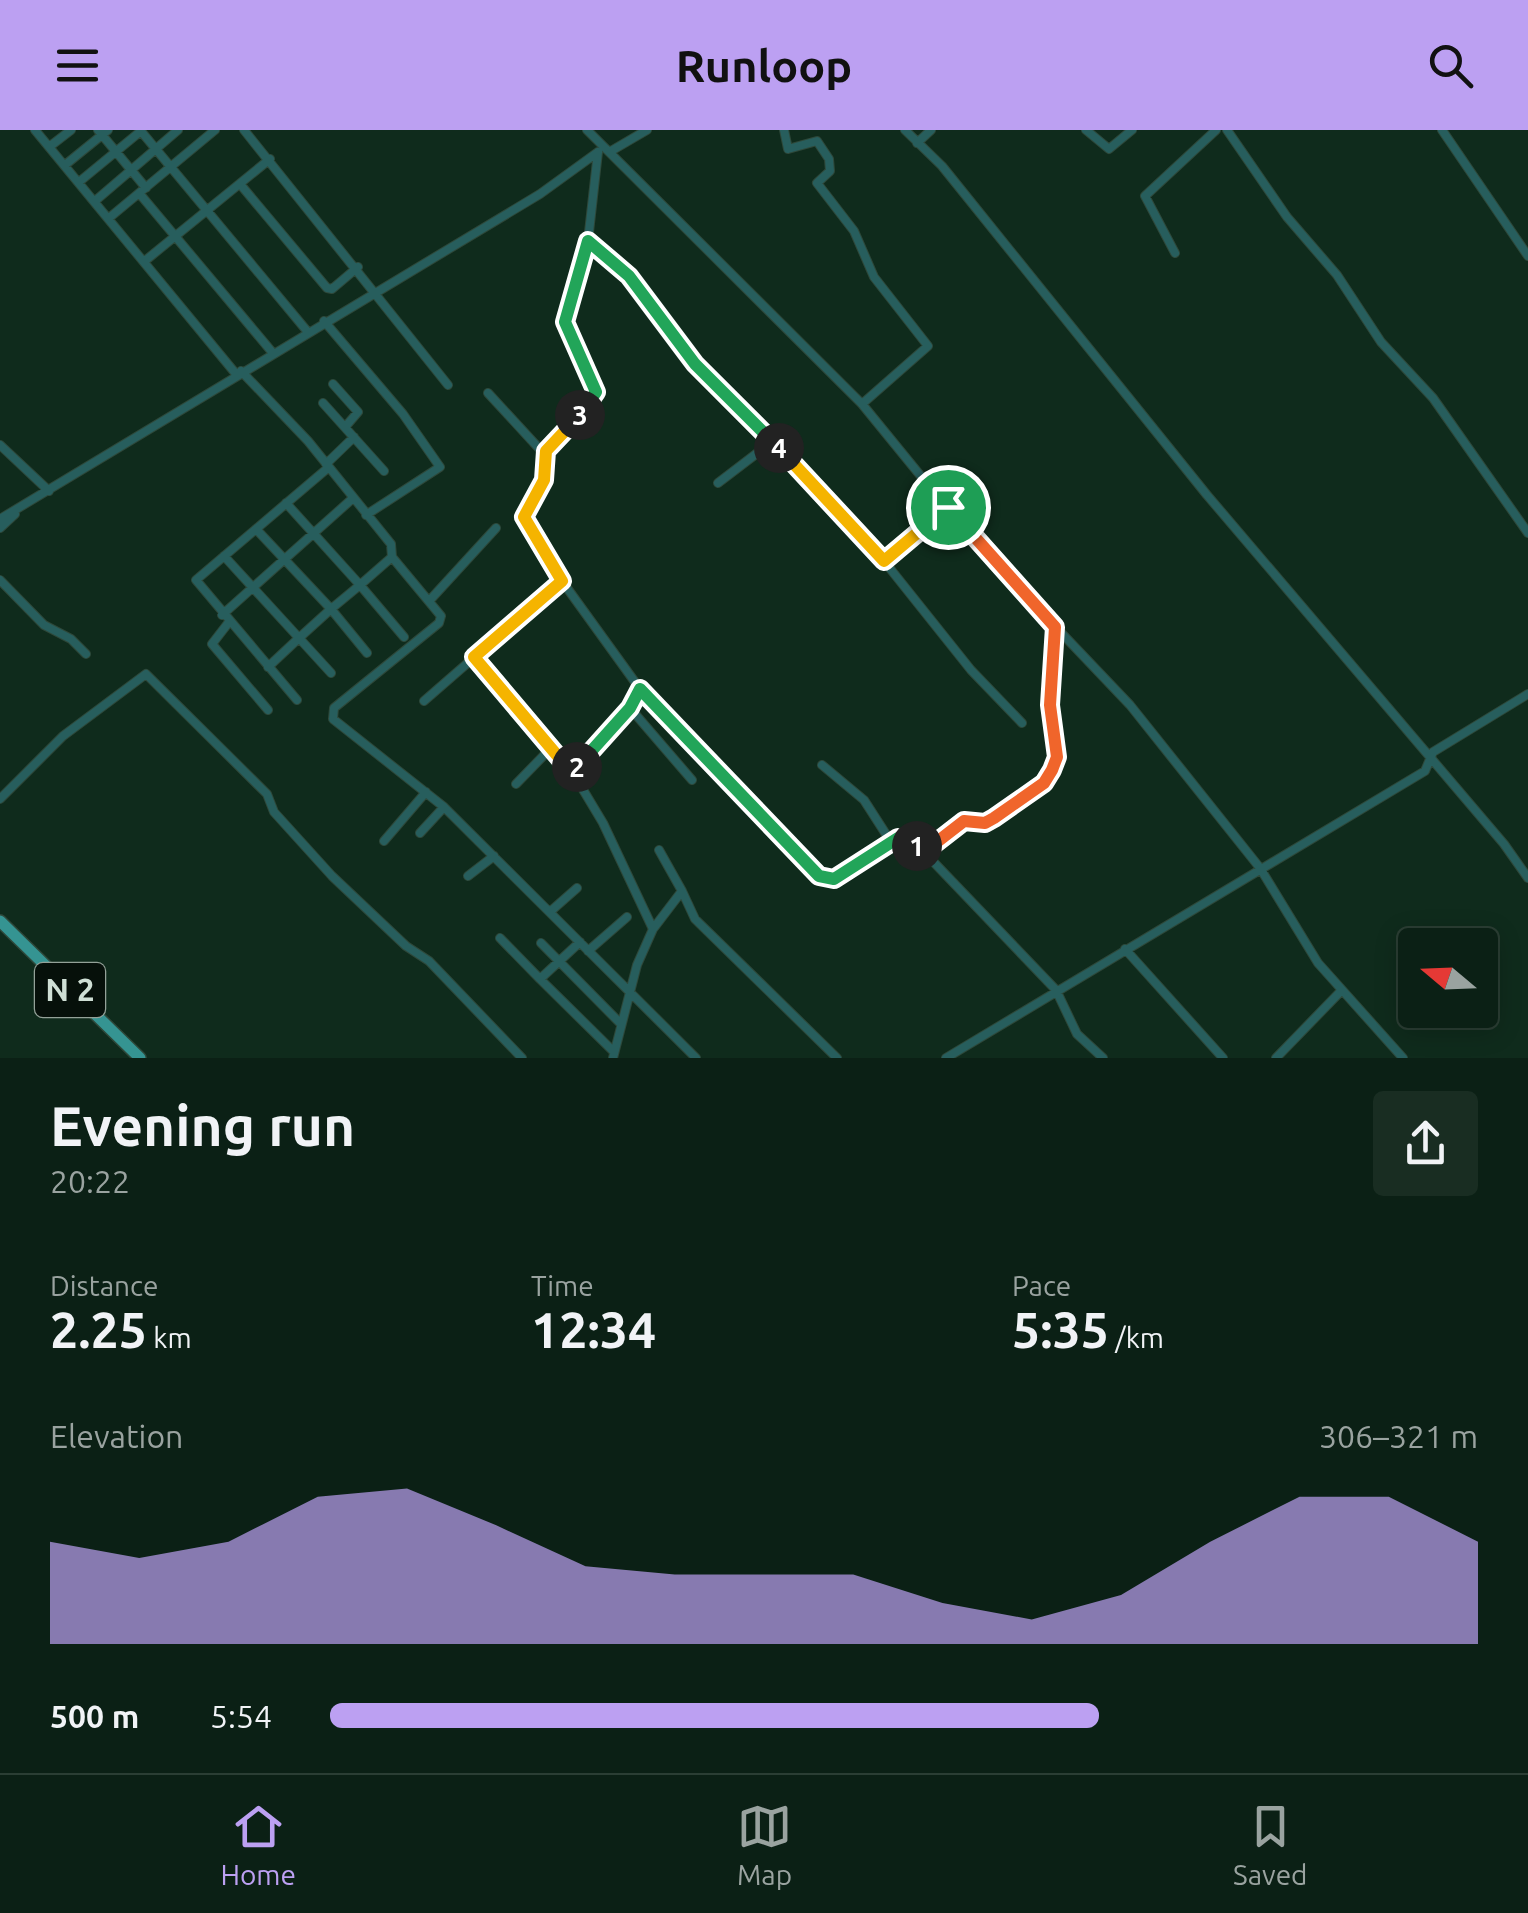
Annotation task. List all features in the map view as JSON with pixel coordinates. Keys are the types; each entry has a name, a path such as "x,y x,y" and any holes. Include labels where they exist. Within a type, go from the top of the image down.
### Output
{"main road":[{"name":"N 2","path":"0,922 140,1058"}],"street":[{"path":"35,130 238,372 328,465 390,544 392,557 440,616 436,628 332,713 355,739 444,807 552,910 696,1058"},
{"path":"49,147 71,130"},
{"path":"79,182 140,130 308,331"},
{"path":"95,200 178,130"},
{"path":"110,218 215,130"},
{"path":"244,130 358,267 448,385"},
{"path":"587,130 862,404 948,507 1130,705 1260,868 1318,962 1403,1058"},
{"path":"0,528 49,491 238,372 540,194 605,150 647,130"},
{"path":"784,130 788,148 817,142 830,160 830,171 817,183 854,231 874,277 928,346 862,404"},
{"path":"905,130 942,166 1430,760 1504,844 1528,878"},
{"path":"917,143 931,130"},
{"path":"1086,130 1109,149 1132,130"},
{"path":"1175,253 1145,196 1216,130"},
{"path":"1227,130 1287,217 1337,275 1381,342 1434,398 1528,533"},
{"path":"1442,130 1528,256"},
{"path":"65,165 102,132 176,236 272,352"},
{"path":"605,150 588,241 565,322 596,396 552,444 546,456 541,490 524,517 562,581 640,689 819,876 834,879 904,837 924,852 1056,990 1077,1034 1103,1058"},
{"path":"146,260 270,159"},
{"path":"240,184 326,288 332,289 358,267"},
{"path":"588,241 629,276 695,364 884,561 971,670 1022,723"},
{"path":"324,320 403,414 440,467 366,516"},
{"path":"333,384 358,412 346,426"},
{"path":"488,393 546,456"},
{"path":"323,403 384,470"},
{"path":"297,700 196,582 354,438"},
{"path":"718,483 773,441"},
{"path":"0,445 49,491"},
{"path":"268,710 212,644 226,619 254,587 352,499"},
{"path":"286,504 404,636"},
{"path":"884,561 948,507"},
{"path":"0,518 22,509"},
{"path":"430,600 496,528"},
{"path":"256,529 367,653"},
{"path":"224,556 331,674"},
{"path":"268,668 392,557"},
{"path":"0,580 44,625 72,639 86,654"},
{"path":"424,701 562,581"},
{"path":"924,852 964,821 985,823 994,818 1044,783 1052,770 1057,757 1050,705 1055,627"},
{"path":"474,660 572,773 603,823 653,929"},
{"path":"0,800 63,736 146,674 267,794 274,812 332,876 406,946 429,961 522,1058"},
{"path":"572,773 630,708 640,689"},
{"path":"946,1058 1424,771 1434,752 1528,694"},
{"path":"630,708 692,780"},
{"path":"516,784 550,749"},
{"path":"822,765 864,800 891,842"},
{"path":"384,841 426,792"},
{"path":"420,833 444,807"},
{"path":"659,850 695,919 836,1058"},
{"path":"468,876 494,856"},
{"path":"552,910 577,888"},
{"path":"614,1055 629,992 653,929 682,891"},
{"path":"588,951 627,917"},
{"path":"500,938 614,1055"},
{"path":"540,979 580,942"},
{"path":"542,943 620,1022"},
{"path":"1125,948 1223,1058"},
{"path":"1276,1058 1342,990"}],"route":[{"path":"588,241 629,276 695,364 884,561 948,507 973,540 1055,627 1050,705 1057,757 1044,783 985,823 964,821 924,852 904,837 898,838 834,879 819,876 640,689 630,708 572,773 474,660 474,655 562,581 524,517 541,490 546,451 596,396 565,322 588,241"}]}
